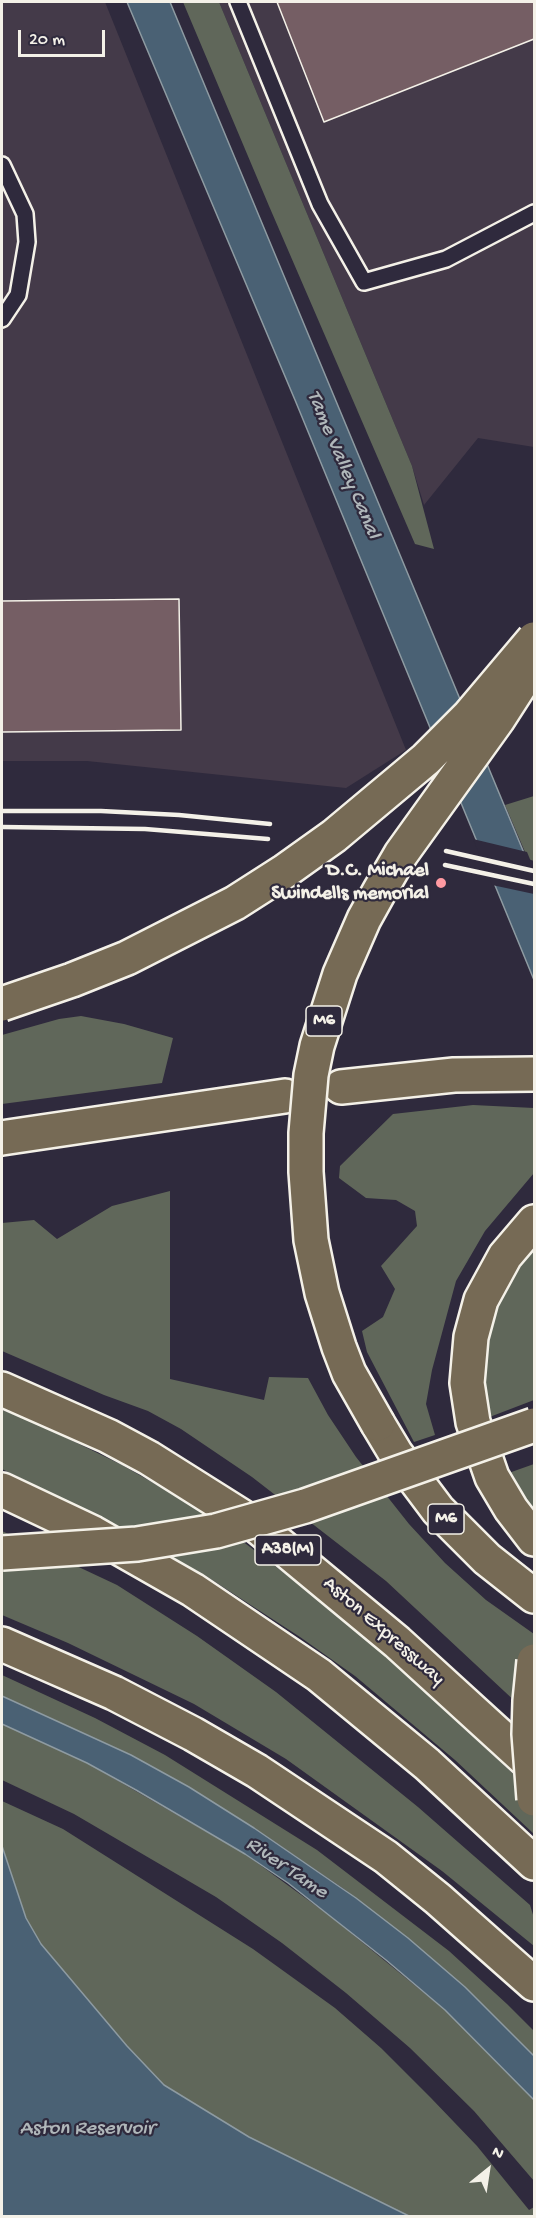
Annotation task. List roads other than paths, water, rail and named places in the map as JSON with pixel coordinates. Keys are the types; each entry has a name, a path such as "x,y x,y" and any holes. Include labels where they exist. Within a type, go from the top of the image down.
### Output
{"highway":[{"path":"2,1004 127,958 217,912 285,871 334,836 426,759 470,716 534,639"},
{"name":"M6","path":"534,663 498,719 401,854 364,919 340,974 322,1025 309,1102 306,1172 311,1240 316,1269 349,1373 396,1454 438,1509 487,1559 534,1596"},
{"path":"341,1087 454,1075 534,1074"},
{"path":"2,1138 285,1096"},
{"path":"534,1222 498,1266 483,1294 473,1325 467,1365 468,1394 473,1422 492,1477 511,1509 534,1539"},
{"name":"Aston Expressway","path":"2,1389 108,1436 149,1458 257,1526 397,1642 534,1767"},
{"name":"A38(M)","path":"2,1553 137,1544 216,1531 305,1506 534,1425"},
{"path":"2,1490 93,1533 193,1590 310,1668 427,1764 534,1863"},
{"path":"2,1644 114,1693 193,1734 257,1771 386,1857 438,1899 534,1984"},
{"path":"534,1661 529,1734 534,1799"}],"lane":[{"path":"238,2 320,204 364,282 446,259 534,213"},
{"path":"2,165 25,214 27,242 18,295 2,319"}],"water":[{"name":"Tame Valley Canal","path":"127,2 170,2 534,877 534,980 295,400"},
{"name":"River Tame","path":"2,1696 131,1755 189,1787 254,1828 356,1898 408,1938 465,1987 534,2056 534,2100 445,2010 288,1883 245,1854 136,1790 87,1763 2,1724"},
{"name":"Aston Reservoir","path":"2,1846 26,1918 41,1944 127,2046 164,2085 249,2137 409,2216 2,2216"}],"railway":[{"path":"2,811 101,811 179,815 270,824"},
{"path":"2,827 145,829 268,839"},
{"path":"446,851 534,871"},
{"path":"445,865 534,884"}],"place":[{"name":"D.C. Michael Swindells memorial","path":"441,883"}]}
